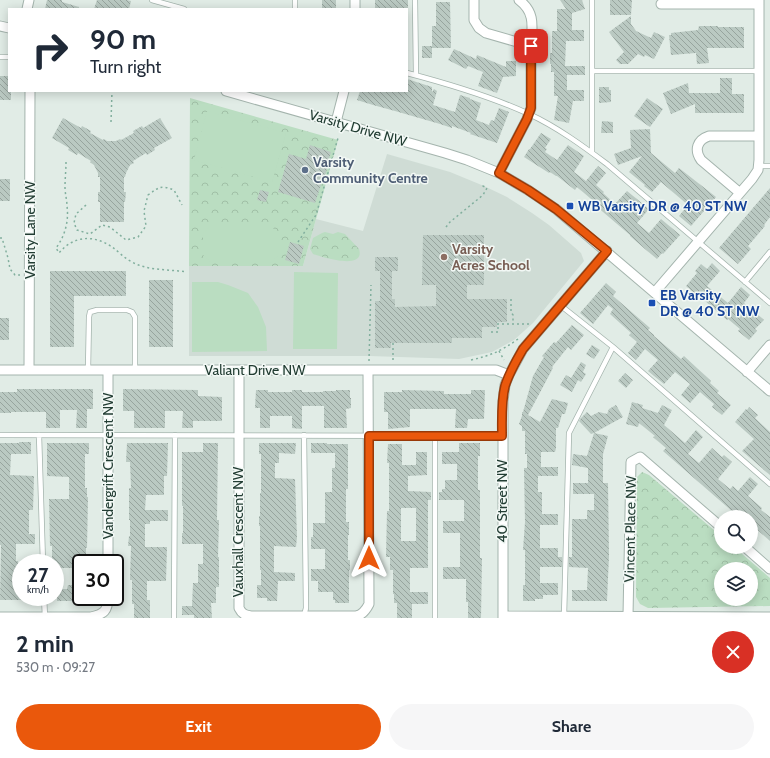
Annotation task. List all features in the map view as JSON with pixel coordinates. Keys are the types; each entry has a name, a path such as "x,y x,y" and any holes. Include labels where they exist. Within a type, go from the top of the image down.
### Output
{"street":[{"path":"474,0 474,20 479,28 486,33 531,46"},
{"path":"499,173 529,114 531,104 531,16 528,9 519,0"},
{"path":"655,292 756,174 758,166 759,136 759,2 661,4"},
{"name":"Varsity Lane NW","path":"29,370 30,92"},
{"name":"Varsity Drive NW","path":"230,92 445,153 499,173 556,209 770,391"},
{"path":"336,122 344,92"},
{"path":"740,193 701,160 697,154 697,146 701,140 708,136 759,136"},
{"name":"40 Street NW","path":"503,617 502,436 505,385 523,349 607,251"},
{"path":"747,372 770,345"},
{"name":"Valiant Drive NW","path":"0,370 239,370 369,366 496,370 509,375"},
{"name":"Vauxhall Crescent NW","path":"239,370 239,608 244,615 251,616 356,616 362,614 369,604 369,366"},
{"name":"Vandergrift Crescent NW","path":"108,370 108,554"},
{"name":"Vincent Place NW","path":"628,616 631,462 640,457 714,521"},
{"path":"753,554 770,569"},
{"path":"0,617 91,617 104,612 107,606"},
{"path":"503,617 770,617"}],"lane":[{"path":"152,0 180,8"},
{"path":"415,0 416,75"},
{"path":"592,0 592,152"},
{"path":"592,71 759,71"},
{"path":"408,73 477,93 545,122 592,152 607,164 770,303"},
{"path":"758,166 770,166"},
{"path":"745,282 770,252"},
{"path":"560,305 613,347 770,484"},
{"path":"88,370 88,317 90,312 97,310 127,310 132,312 135,317 134,370"},
{"path":"564,616 569,433 613,347"},
{"path":"39,435 43,554"},
{"path":"174,618 175,435"},
{"path":"0,436 502,436"},
{"path":"304,436 306,608 304,616"},
{"path":"435,436 435,618"},
{"path":"44,606 45,617"}],"path":[{"path":"111,122 112,92"},
{"path":"298,242 316,215 338,138"},
{"path":"66,162 65,187 68,215 65,231 56,248 59,253 68,244 88,238 110,246 131,262 156,269 187,272"},
{"path":"446,227 483,195 487,188 483,186 484,184"},
{"path":"86,205 76,214 74,223 77,230 90,234 102,226 110,227 126,240 138,237 146,226 144,210 148,195 156,189 164,187 174,190 182,205"},
{"path":"0,238 2,238 10,269 15,275 30,274"},
{"path":"369,366 371,285"},
{"path":"511,299 513,324"},
{"path":"491,332 498,332 498,324 532,324"},
{"path":"470,360 490,355 520,338"},
{"path":"393,344 393,361"},
{"path":"499,351 504,360"}],"shaded area":[{"name":"Varsity Acres School","path":"387,154 450,172 507,197 549,225 581,253 584,261 533,323 514,340 492,352 459,359 370,356 189,356 189,266 303,266 316,219 363,231"}],"green space":[{"path":"190,98 338,140 303,266 189,266"},
{"path":"207,111 286,133 272,182 194,160"},
{"path":"211,226 271,226 279,234 279,256 269,263 212,263 203,255 203,233"},
{"path":"325,232 333,234 338,232 345,234 359,249 359,256 350,261 342,261 313,254 310,249 313,238"},
{"path":"294,272 338,273 337,349 293,349"},
{"path":"192,282 218,282 248,293 258,307 266,327 267,351 192,352"},
{"path":"642,472 649,475 714,530 714,554 742,554 751,562 714,562 714,606 758,606 758,568 770,578 770,606 648,608 640,604 636,597 637,477"}],"building":[{"path":"47,0 62,0 62,2 79,7 79,8 45,8"},
{"path":"97,0 131,1 129,8 94,8"},
{"path":"322,0 336,0 336,8 322,8"},
{"path":"375,0 408,0 408,8 375,8"},
{"path":"560,0 582,0 585,9 572,13 572,30 584,30 584,41 566,41 565,66 585,66 585,75 567,75 567,90 584,90 584,101 573,101 569,123 554,120 558,96 554,96 554,72 551,72 550,53 552,53 552,31 557,31 557,9 566,9"},
{"path":"610,0 632,0 631,15 610,15"},
{"path":"436,2 450,2 451,48 432,48 432,58 422,58 422,46 432,46 432,26 436,26"},
{"path":"631,16 631,24 636,31 651,38 654,32 665,37 654,59 638,54 628,64 620,64 616,60 624,52 609,32"},
{"path":"699,26 744,27 744,48 707,48 709,63 697,64 696,53 671,55 669,35 671,35 671,33 698,30"},
{"path":"454,49 476,59 477,55 506,67 506,61 516,61 516,76 503,77 497,93 478,86 483,72 468,66 466,69 448,60"},
{"path":"0,76 8,76 8,92 11,92 11,100 0,100"},
{"path":"720,78 732,78 732,94 744,94 744,113 695,113 695,104 671,114 663,93 688,83 689,93 720,93"},
{"path":"408,79 432,87 432,92 434,89 437,91 433,105 455,112 460,95 481,103 476,120 489,125 491,120 494,121 499,108 509,112 497,143 452,126 452,128 357,100 360,92 408,92"},
{"path":"599,87 609,87 609,90 611,90 611,102 599,103"},
{"path":"647,98 663,109 650,127 634,116"},
{"path":"63,118 81,128 82,126 91,131 90,133 103,140 116,141 121,140 134,133 133,131 142,126 143,128 160,118 172,138 154,148 155,150 147,155 146,153 133,161 134,163 130,165 124,177 124,192 126,192 124,202 124,222 100,222 100,202 98,202 98,192 100,192 100,177 98,177 98,173 94,165 90,162 91,161 78,153 77,155 68,150 69,148 52,138"},
{"path":"602,121 613,122 613,133 601,133"},
{"path":"650,129 651,153 675,173 679,168 716,197 691,226 679,216 688,205 661,182 652,192 629,172 642,156 618,165 614,154 631,148 630,130"},
{"path":"541,133 551,139 545,148 547,149 545,152 557,160 568,145 584,156 574,172 586,181 598,166 606,173 596,185 615,204 627,191 649,209 637,223 649,233 661,219 680,235 657,259 596,206 597,204 577,187 575,190 557,176 550,172 549,173 524,157"},
{"name":"Varsity Community Centre","path":"310,145 331,152 325,176 315,203 278,192 289,154 306,159"},
{"path":"0,179 10,179 10,201 0,201"},
{"path":"770,188 770,217 764,225 765,226 748,246 751,249 738,264 719,248"},
{"path":"260,190 269,192 266,202 257,200"},
{"path":"423,235 484,235 484,285 467,285 467,299 507,299 507,322 497,322 497,327 482,327 482,338 452,338 452,343 391,343 391,348 375,348 375,301 380,301 380,271 375,271 375,257 398,257 398,271 392,271 392,299 395,299 395,307 436,306 436,285 422,285"},
{"path":"290,242 304,246 299,264 285,260"},
{"path":"712,263 720,271 707,286 728,303 741,287 750,295 744,303 764,320 755,329 757,331 749,340 738,331 740,329 686,286 697,273 695,271 701,264 707,269"},
{"path":"50,271 126,271 126,296 74,296 74,347 50,347"},
{"path":"149,280 173,280 173,347 149,347"},
{"path":"606,283 616,292 613,296 650,328 648,330 654,336 681,359 684,356 711,381 710,383 719,391 717,393 731,405 722,415 712,407 714,404 700,392 690,403 681,395 690,384 675,372 664,384 648,371 658,360 645,349 636,360 628,353 637,342 629,335 631,333 610,314 613,309 608,305 593,324 580,313"},
{"path":"0,318 9,318 9,340 0,340"},
{"path":"572,325 584,335 571,350 568,347 552,367 553,368 528,415 540,422 552,399 568,403 565,414 562,414 558,428 556,428 555,452 541,452 541,467 558,467 558,476 538,476 538,492 542,492 542,514 558,514 558,525 540,525 540,548 558,548 558,557 562,557 562,567 540,567 540,583 558,583 558,595 543,595 543,599 523,601 523,585 525,585 525,550 523,550 525,522 524,468 527,468 527,454 525,454 525,431 522,431 522,426 519,424 533,376 544,357 542,356"},
{"path":"592,345 600,350 594,359 586,354"},
{"path":"581,362 586,365 583,372 586,374 581,382 578,380 572,392 560,385 566,375 571,378"},
{"path":"625,373 633,380 626,388 618,381"},
{"path":"17,389 93,389 93,409 87,409 87,428 76,428 77,410 60,410 60,428 46,428 46,412 0,413 0,392 17,392"},
{"path":"123,389 198,390 198,396 222,397 222,421 193,421 193,428 182,428 183,411 165,411 165,428 134,428 134,411 123,411"},
{"path":"256,390 268,390 268,392 292,392 292,390 302,390 302,392 323,392 350,390 351,408 346,409 347,428 324,428 324,406 302,406 302,429 292,428 292,416 270,416 270,428 260,428 260,408 255,408"},
{"path":"402,390 444,391 444,394 471,394 471,390 485,390 484,419 468,419 467,428 455,428 456,409 410,409 410,427 388,429 388,412 384,412 384,392 402,392"},
{"path":"632,402 643,405 642,408 658,413 662,405 672,410 664,425 685,443 696,430 703,437 688,454 699,463 712,448 722,457 724,455 732,462 718,479 730,489 733,486 738,491 750,477 758,484 748,496 770,517 770,541 758,530 758,510 731,510 663,451 666,448 653,437 655,436 639,423 638,427 626,424"},
{"path":"616,405 623,417 591,434 579,421 581,418 587,412 591,416 599,412 607,414 609,409"},
{"path":"749,407 758,415 755,418 770,432 770,475 742,451 754,439 735,422"},
{"path":"594,433 608,436 603,454 603,483 608,483 609,556 607,601 572,601 572,590 587,590 588,568 569,567 569,557 572,557 572,519 587,519 587,510 594,510 594,494 573,494 573,483 588,483 588,468 572,465 573,454 587,456"},
{"path":"31,442 31,454 11,454 10,475 34,476 33,510 29,510 29,534 35,534 35,544 16,544 16,554 12,554 12,600 0,600 0,443"},
{"path":"47,443 89,443 89,454 85,454 85,488 87,488 88,497 87,548 86,554 72,554 72,568 64,568 64,554 52,554 52,546 50,546 49,499 69,499 69,477 47,476"},
{"path":"127,443 168,443 167,476 164,476 164,495 146,495 145,510 168,510 168,521 150,521 150,524 145,524 145,547 167,547 166,581 147,581 147,600 150,600 150,618 134,618 134,604 132,604 132,580 130,580 131,546 128,546 130,536 129,488 131,488 130,462 126,462"},
{"path":"203,443 218,443 217,520 219,520 219,587 216,587 216,603 211,603 212,618 194,618 194,615 182,615 182,606 192,606 193,583 198,583 198,564 203,564 203,544 182,544 182,452 203,452"},
{"path":"259,443 296,443 295,454 279,453 279,463 275,463 275,478 295,479 297,537 296,547 274,546 274,572 295,573 295,581 278,581 277,601 267,601 267,598 257,598 257,585 261,585 259,516 261,493 261,454 259,454"},
{"path":"311,443 348,444 346,522 349,522 349,603 335,603 335,600 333,600 333,592 318,592 318,581 311,581 311,569 325,569 325,549 311,549 311,537 313,537 313,523 325,523 325,492 332,492 332,468 335,468 335,453 311,453"},
{"path":"459,443 480,443 480,456 478,456 478,490 480,490 480,558 482,558 481,618 468,618 466,579 443,579 443,567 460,567 460,533 443,533 443,521 464,521 464,500 439,500 439,492 442,492 442,489 445,489 445,480 457,480 457,464 442,464 442,452 459,452"},
{"path":"388,444 402,444 402,465 416,465 416,452 427,452 427,475 408,476 408,491 431,492 431,500 428,500 428,568 410,568 410,592 428,592 428,604 412,604 412,618 397,618 397,603 394,603 393,594 393,570 390,570 390,557 386,557 387,511 389,511 389,463 387,463","holes":["401,508 416,508 416,541 401,541"]},
{"path":"68,585 72,585 72,601 64,601 64,589 67,589"}],"place":[{"name":"Varsity Community Centre","path":"305,170"},
{"name":"WB Varsity DR @ 40 ST NW","path":"570,206"},
{"name":"Varsity Acres School","path":"444,257"},
{"name":"EB Varsity DR @ 40 ST NW","path":"652,303"}],"route":[{"path":"369,558 369,436 502,436 505,385 513,366 523,349 607,251 556,209 499,173 527,119 531,108 531,46"}]}
